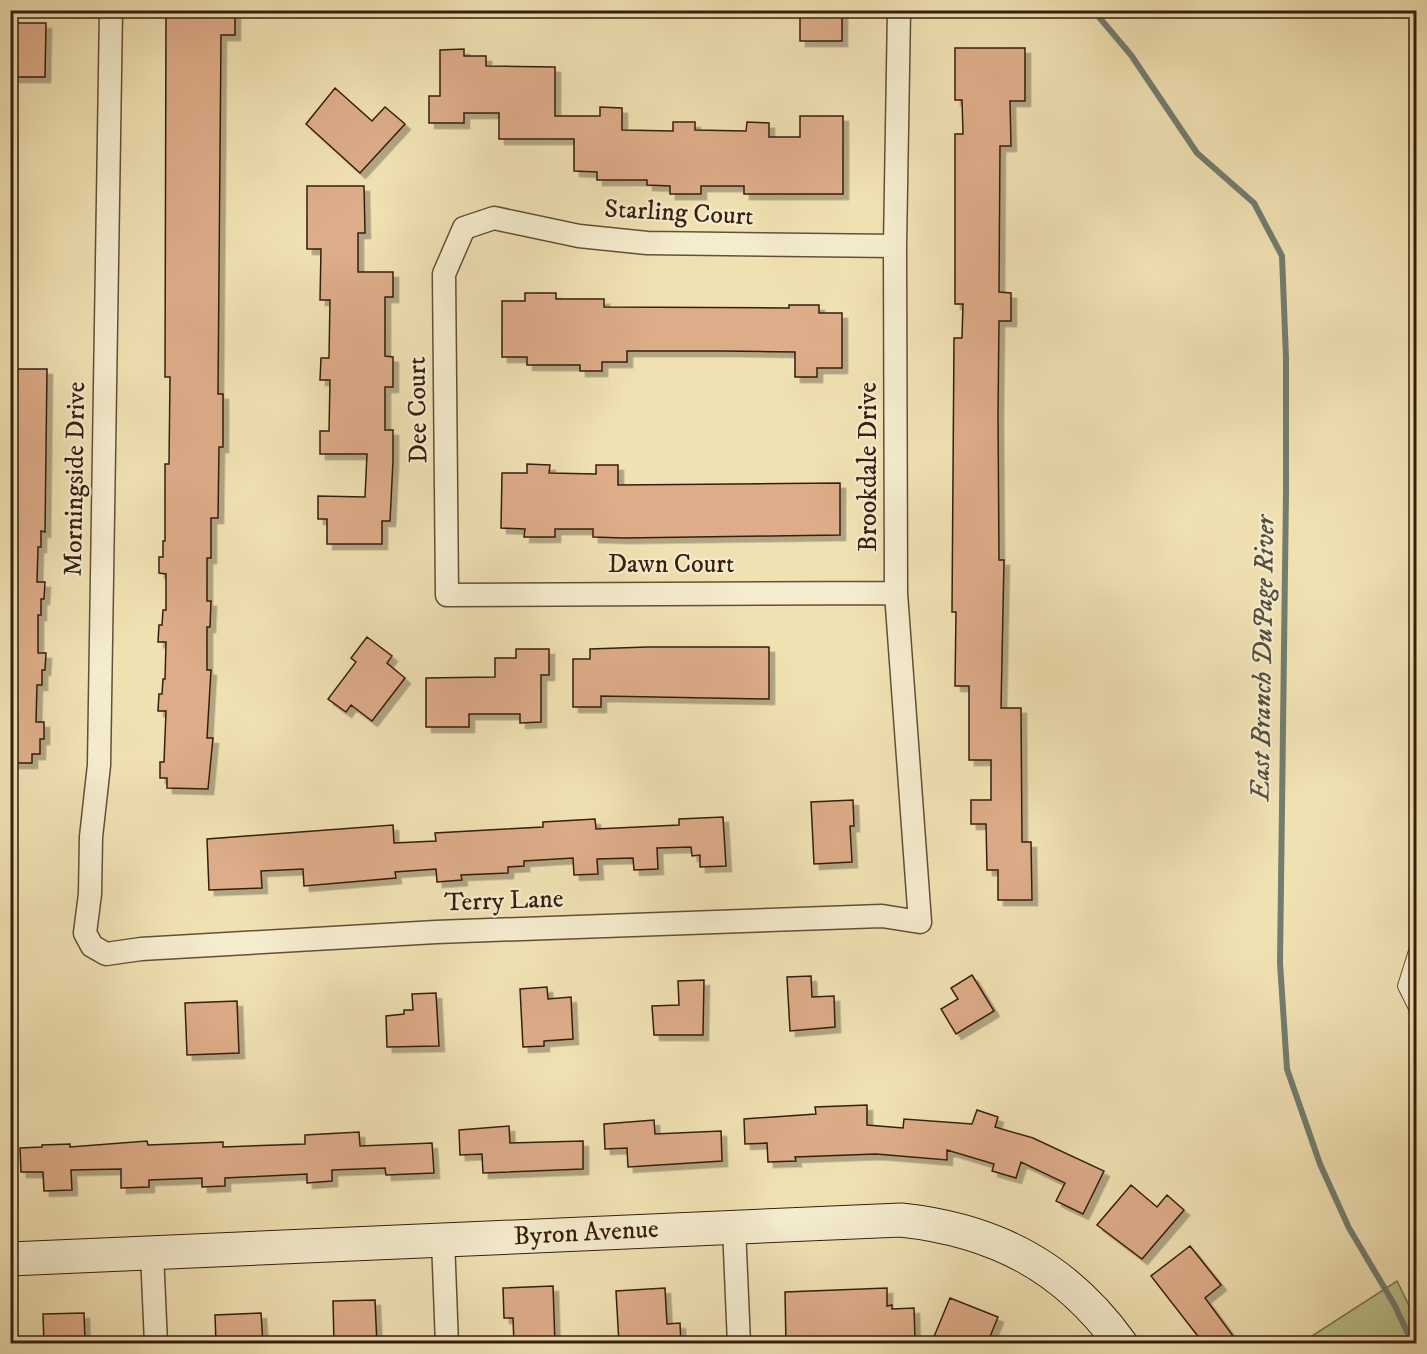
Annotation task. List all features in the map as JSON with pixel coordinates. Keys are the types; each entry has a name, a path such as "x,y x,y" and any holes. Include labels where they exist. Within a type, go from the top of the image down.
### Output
{"street":[{"name":"Morningside Drive","path":"92,946 85,933 90,894 91,837 99,765 111,10"},
{"name":"Brookdale Drive","path":"899,10 895,246 896,593 920,922"},
{"name":"Starling Court","path":"464,228 494,218 579,236 647,243 895,246"},
{"name":"Dee Court","path":"447,595 444,274 464,228"},
{"name":"Dawn Court","path":"447,595 896,593"},
{"name":"Terry Lane","path":"92,946 106,954 141,949 436,932 882,916 920,922"},
{"name":"Byron Avenue","path":"10,1259 901,1220 960,1229 1006,1245 1055,1275 1079,1294 1102,1318 1121,1344"},
{"path":"734,1227 739,1344"},
{"path":"443,1240 447,1344"},
{"path":"152,1253 156,1344"}],"lane":[{"path":"1416,948 1404,986 1416,1010"}],"green space":[{"path":"1397,1281 1416,1320 1416,1343 1301,1343"}],"building":[{"path":"166,10 235,10 235,35 221,35 218,394 223,394 223,447 219,447 218,518 211,518 211,558 207,558 207,601 211,601 210,627 207,627 207,670 211,670 207,738 213,738 208,789 167,788 167,778 160,778 160,762 164,762 166,711 158,711 159,694 162,694 163,679 165,679 166,642 158,642 159,625 162,625 163,610 166,610 166,574 159,573 159,557 163,557 163,541 165,541 165,464 169,464 170,377 165,377"},
{"path":"800,10 842,10 842,41 800,41"},
{"path":"10,23 46,23 45,77 10,77"},
{"path":"955,48 1025,48 1025,101 1010,101 1011,146 1000,146 999,292 1011,293 1011,321 999,321 999,560 1004,560 1001,708 1021,708 1022,842 1031,842 1032,900 998,900 998,870 987,870 986,824 971,824 971,800 991,800 991,760 969,760 969,686 955,686 956,612 952,612 954,338 962,338 963,304 955,304 955,134 963,134 962,100 955,100"},
{"path":"464,49 464,56 486,56 486,66 555,67 555,116 600,116 600,107 622,108 622,130 673,131 673,122 695,122 695,130 746,131 747,122 769,123 769,137 800,137 800,116 843,116 843,194 744,194 744,186 701,186 701,194 670,194 670,186 647,185 647,180 597,180 597,172 574,171 574,139 499,139 499,113 464,113 464,123 429,123 429,96 440,96 440,50"},
{"path":"335,88 372,121 385,107 405,124 360,173 306,124"},
{"path":"307,186 364,186 365,233 358,233 358,272 393,272 393,297 385,297 385,356 393,357 393,387 385,387 385,430 393,430 393,461 390,521 382,521 382,544 327,544 327,519 318,519 318,496 365,497 367,454 320,454 320,431 329,431 330,380 320,380 321,358 329,358 330,300 320,300 321,249 307,249"},
{"path":"525,293 556,293 556,299 604,299 604,307 789,308 789,305 819,305 819,313 842,313 842,368 817,368 817,377 795,377 795,352 722,351 627,351 627,362 602,362 602,371 580,371 580,365 527,365 527,357 502,357 502,301 525,301"},
{"path":"10,369 47,369 45,532 41,531 41,547 38,547 37,582 45,582 44,599 41,599 41,615 38,615 38,653 46,653 45,670 42,670 42,685 37,685 36,722 44,722 44,739 40,739 40,754 32,754 32,763 10,763"},
{"path":"527,464 550,465 549,473 596,474 596,465 618,465 618,485 840,483 840,535 624,538 593,537 593,529 555,529 555,537 524,537 525,529 501,528 502,473 527,473"},
{"path":"367,637 392,656 387,663 405,678 372,721 351,705 346,712 328,699 356,662 351,658"},
{"path":"769,647 769,699 601,696 601,707 573,707 573,659 590,659 590,649"},
{"path":"516,649 549,649 549,675 541,675 541,722 520,723 520,714 469,714 469,727 426,727 426,678 495,677 495,658 516,658"},
{"path":"853,800 854,826 850,826 852,862 814,864 811,802"},
{"path":"723,817 726,866 700,867 700,855 692,856 691,847 657,848 658,869 634,870 633,858 597,859 598,874 574,875 573,858 524,861 524,866 508,867 508,873 461,875 462,880 437,882 436,869 395,872 396,878 304,886 303,869 261,871 262,888 209,890 207,839 393,825 394,843 436,841 435,833 543,827 543,822 595,819 596,829 679,825 679,819"},
{"path":"972,975 994,1011 956,1034 941,1009 958,999 951,988"},
{"path":"811,976 812,997 834,996 835,1027 790,1031 787,977"},
{"path":"704,980 703,1035 654,1035 652,1006 679,1005 678,981"},
{"path":"547,987 548,999 571,997 573,1039 544,1041 544,1046 523,1047 520,989"},
{"path":"436,993 439,1046 387,1047 386,1016 404,1014 404,1010 413,1010 412,994"},
{"path":"237,1001 239,1053 187,1055 185,1003"},
{"path":"867,1105 867,1125 903,1128 904,1119 972,1124 977,1110 998,1117 995,1127 1033,1138 1104,1171 1083,1214 1056,1201 1065,1183 1021,1162 1016,1178 992,1171 994,1164 947,1150 947,1160 876,1154 795,1157 796,1161 768,1162 767,1143 745,1144 744,1119 816,1114 815,1107"},
{"path":"654,1120 655,1134 721,1131 722,1161 628,1167 627,1148 605,1149 604,1124"},
{"path":"509,1126 510,1143 583,1141 583,1169 483,1173 482,1154 460,1155 459,1130"},
{"path":"359,1132 360,1146 432,1143 434,1173 386,1175 385,1168 332,1170 332,1181 307,1183 307,1174 225,1178 225,1186 202,1187 202,1178 149,1180 149,1187 121,1188 121,1169 71,1170 72,1190 44,1191 43,1172 21,1172 20,1148 42,1147 42,1145 70,1144 70,1147 147,1141 148,1145 223,1142 223,1147 305,1144 305,1135"},
{"path":"1131,1185 1157,1207 1167,1195 1184,1210 1142,1259 1097,1225"},
{"path":"1190,1246 1221,1285 1205,1298 1239,1344 1204,1344 1151,1276"},
{"path":"553,1286 555,1344 514,1344 513,1318 504,1318 503,1288"},
{"path":"665,1288 667,1324 680,1323 681,1344 619,1344 616,1291"},
{"path":"887,1288 887,1306 892,1305 892,1309 914,1308 915,1338 845,1341 845,1344 786,1344 785,1292"},
{"path":"950,1298 998,1317 987,1344 931,1344"},
{"path":"375,1300 377,1344 334,1344 333,1301"},
{"path":"84,1313 85,1341 44,1344 43,1314"},
{"path":"261,1313 263,1344 216,1344 215,1315"}],"waterway":[{"name":"East Branch DuPage River","path":"1093,10 1131,55 1197,153 1254,203 1282,256 1286,358 1286,493 1280,963 1287,1069 1320,1164 1349,1228 1394,1304 1413,1344"}]}
